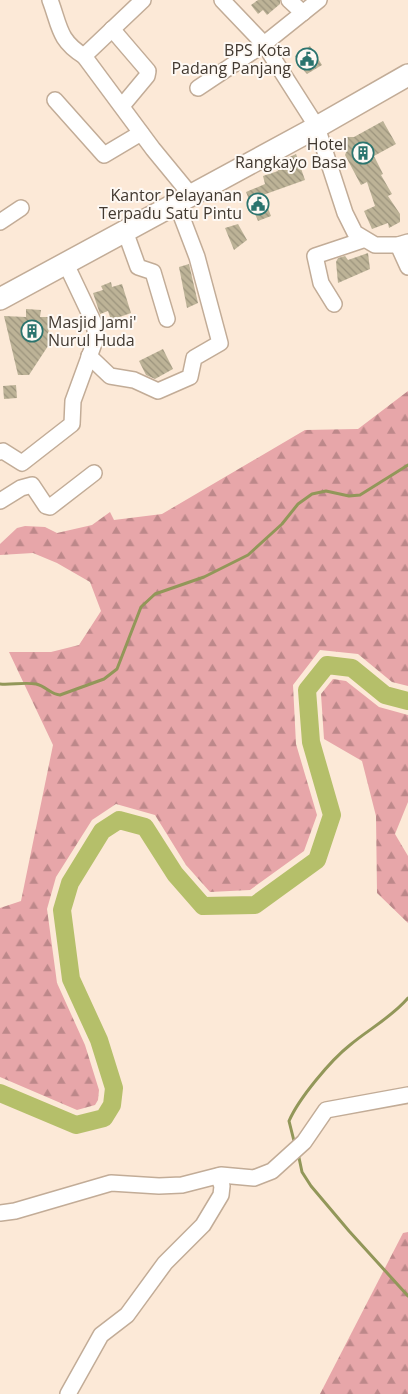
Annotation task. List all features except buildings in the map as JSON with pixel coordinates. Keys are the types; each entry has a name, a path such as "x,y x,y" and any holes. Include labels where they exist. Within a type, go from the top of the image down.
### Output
{"highway":[{"path":"0,299 183,198 317,127 408,75"}],"street":[{"path":"50,0 66,43 84,56 122,106 183,198 220,343 194,358 192,373 188,379 158,391 134,380 110,376 89,356"},
{"path":"84,56 143,0"},
{"path":"222,0 264,44 317,127 350,225 363,240 375,246 403,244 408,267"},
{"path":"289,0 303,13"},
{"path":"198,88 264,44 319,0"},
{"path":"112,29 148,71 122,106"},
{"path":"55,100 104,155 141,133"},
{"path":"0,222 21,208"},
{"path":"125,231 138,267 153,272 167,319"},
{"path":"334,304 321,283 315,256 363,240"},
{"path":"0,452 4,451 22,463 69,429 74,419 73,402 96,338 94,323 66,264"},
{"path":"0,501 21,488 32,485 46,506 50,507 94,473"},
{"path":"0,1213 15,1211 110,1183 154,1186 182,1184 218,1176 254,1178 272,1171 304,1142 323,1113 330,1108 408,1095"},
{"path":"68,1394 101,1335 127,1315 165,1263 203,1225 221,1195 222,1186 218,1176"}],"green space":[{"path":"408,391 408,686 392,682 358,654 320,650 293,685 296,744 317,815 304,851 250,890 210,892 186,865 155,815 116,804 92,820 56,877 47,909 57,983 85,1045 99,1090 98,1100 95,1105 77,1110 0,1077 0,908 21,901 53,745 9,652 51,652 79,645 101,611 90,582 57,563 33,553 0,555 0,544 17,528 25,526 45,527 57,533 92,525 110,512 114,520 162,514 305,430 358,429"},
{"path":"333,679 346,681 379,707 408,715 408,802 395,834 408,856 408,923 377,893 376,816 362,761 324,739 321,694"},
{"path":"408,1232 408,1394 320,1394 403,1233"}],"waterway":[{"path":"0,684 36,684 54,694 60,695 104,679 117,669 141,607 155,594 204,577 248,555 282,524 298,504 312,494 326,491 349,496 360,495 408,465"},
{"path":"0,1093 76,1125 104,1118 112,1105 114,1088 99,1040 71,979 62,910 70,883 102,831 119,820 145,827 175,874 203,906 255,905 317,860 332,815 311,742 307,690 327,665 352,668 385,695 408,701"},
{"path":"295,1145 289,1121 308,1091 342,1052 395,1011 408,998"},
{"path":"298,1153 302,1172 311,1186 408,1296"}],"place":[{"name":"BPS Kota Padang Panjang","path":"307,59"},
{"name":"Hotel Rangkayo Basa","path":"363,153"},
{"name":"Kantor Pelayanan Terpadu Satu Pintu","path":"258,204"},
{"name":"Masjid Jami' Nurul Huda","path":"32,331"}]}
